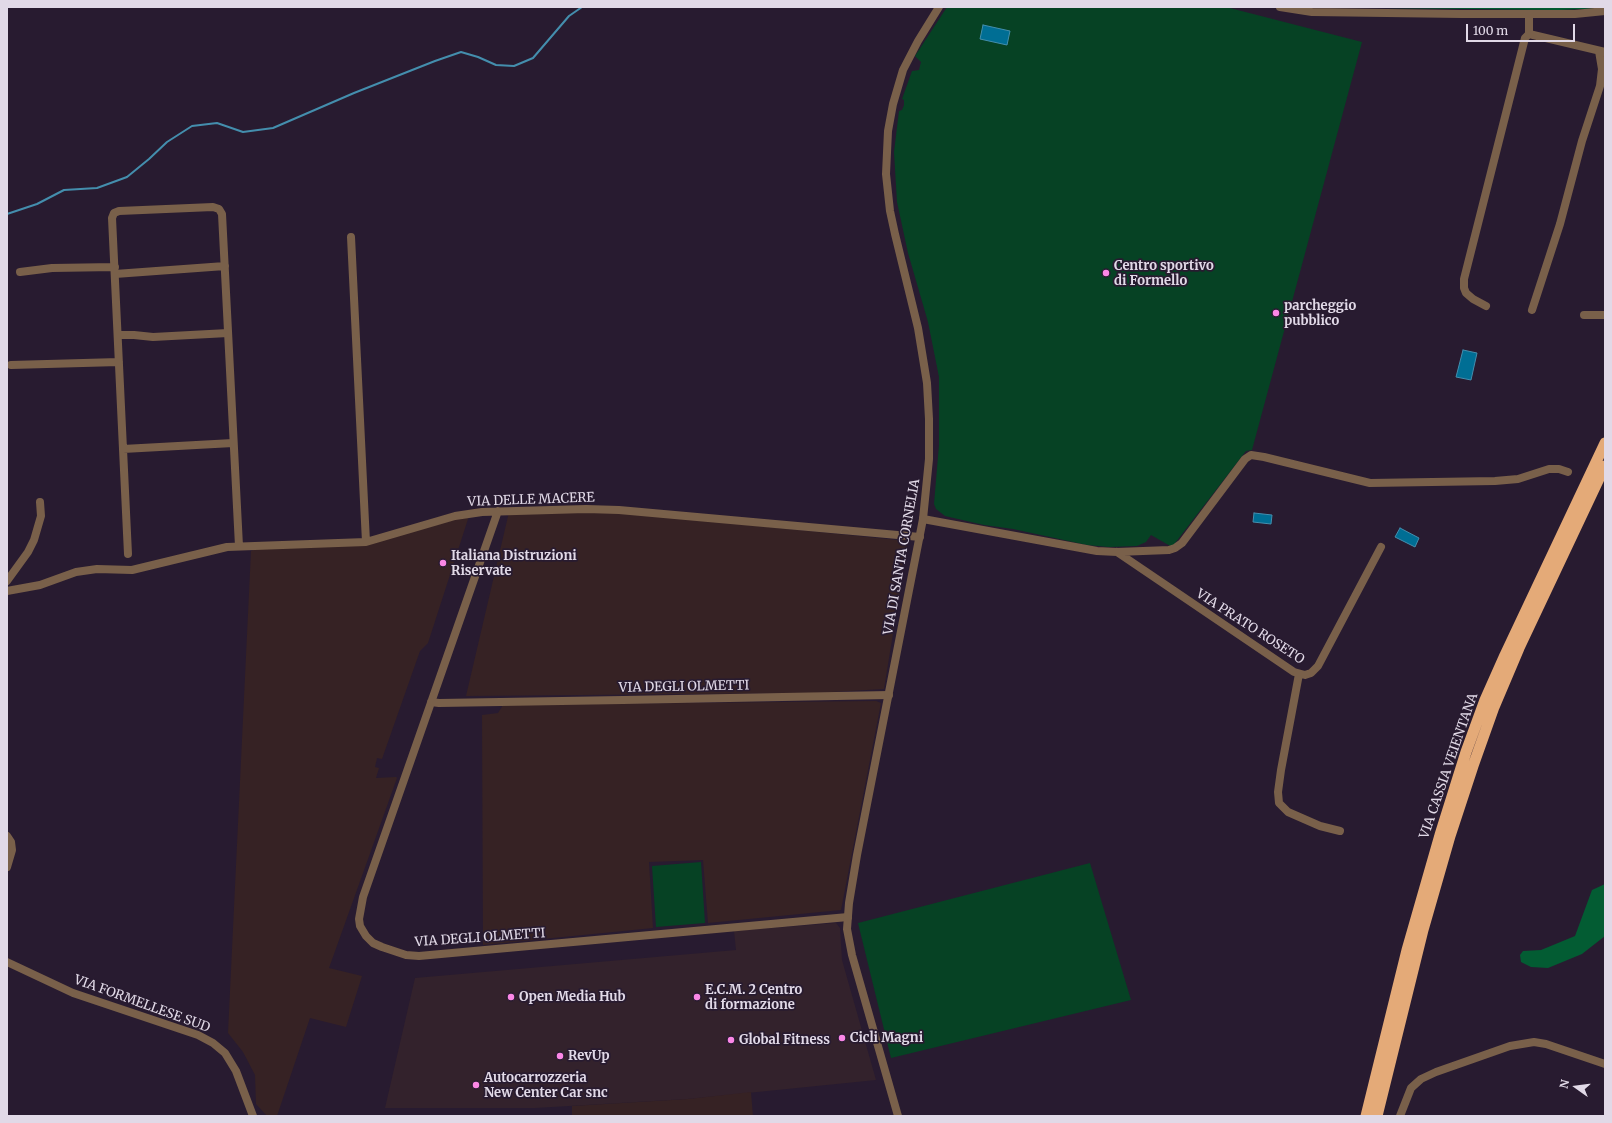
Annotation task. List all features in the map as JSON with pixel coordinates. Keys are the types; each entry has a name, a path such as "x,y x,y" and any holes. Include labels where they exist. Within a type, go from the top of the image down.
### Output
{"highway":[{"name":"VIA CASSIA VEIENTANA","path":"1366,1116 1407,950 1440,835 1472,734 1505,655 1605,443"},
{"name":"VIA CASSIA VEIENTANA","path":"1377,1116 1423,930 1450,836 1473,766 1498,697 1531,619 1605,466"}],"street":[{"name":"VIA DI SANTA CORNELIA","path":"898,1116 852,955 847,929 856,856 920,537 929,459 930,418 927,382 918,328 894,234 888,190 886,160 890,116 900,79 912,52 939,7"},
{"path":"1280,7 1312,12 1461,14 1575,14 1605,10"},
{"path":"1529,14 1530,34"},
{"path":"1530,34 1602,52 1600,86 1582,141 1560,224 1532,310"},
{"path":"1486,306 1473,299 1466,293 1464,288 1464,279 1525,38 1530,34"},
{"path":"128,554 112,218 115,212 213,207 219,209 223,217 239,546"},
{"path":"350,237 366,542"},
{"path":"20,272 52,268 115,270 225,266"},
{"path":"1584,316 1605,316"},
{"path":"118,335 149,337 228,333"},
{"path":"11,365 119,362"},
{"path":"123,449 233,443"},
{"name":"VIA PRATO ROSETO","path":"923,519 1084,549 1117,552 1172,550 1182,543 1245,459 1251,455 1370,483 1495,481 1518,479 1549,469 1559,469 1568,472"},
{"path":"7,581 28,552 34,540 41,516 40,502"},
{"name":"VIA DELLE MACERE","path":"7,591 40,585 76,572 97,569 127,570 222,548 239,546 366,542 455,516 476,512 586,509 619,510 920,537"},
{"name":"VIA DEGLI OLMETTI","path":"498,511 360,909 359,921 362,930 368,939 376,944 406,955 422,956 848,917"},
{"name":"VIA PRATO ROSETO","path":"1117,552 1288,668 1299,674 1305,675 1311,673 1318,666 1381,547"},
{"path":"1299,674 1281,770 1278,792 1279,803 1288,812 1324,827 1340,831"},
{"name":"VIA DEGLI OLMETTI","path":"431,702 889,695"},
{"path":"7,836 11,842 12,850 7,867"},
{"name":"VIA FORMELLESE SUD","path":"7,962 72,993 198,1035 212,1042 225,1053 234,1067 253,1116"},
{"path":"1400,1116 1411,1088 1421,1079 1436,1072 1510,1046 1534,1042 1546,1044 1605,1064"}],"shaded area":[{"path":"607,511 908,541 884,689 815,693 466,696 509,512"},
{"path":"469,516 428,643 420,651 382,759 377,758 375,767 379,768 376,778 397,778 329,968 362,976 346,1027 310,1018 277,1116 267,1116 256,1104 255,1075 243,1052 228,1033 251,551 258,548 362,545"},
{"path":"876,701 881,703 841,910 708,923 703,860 649,862 653,928 483,945 482,715 498,713 503,705"},
{"path":"836,923 840,928 842,960 876,1080 688,1099 535,1108 385,1108 415,978 736,950 734,931"},
{"path":"751,1092 753,1116 572,1116 572,1106 688,1099"}],"green space":[{"name":"Centro sportivo di Formello","path":"947,7 1226,7 1362,42 1252,450 1246,451 1172,547 1151,535 1146,542 1137,546 1109,547 1087,545 945,516 936,509 934,504 939,445 939,377 928,322 908,253 897,202 894,152 899,111 902,110 904,105 904,100 902,99 912,71 919,70 921,62 915,56"},
{"path":"1297,7 1605,7 1605,8 1558,10"},
{"path":"701,862 705,923 656,927 652,866"},
{"path":"1090,863 1131,1000 891,1058 858,923"},
{"path":"1605,884 1605,936 1582,954 1548,968 1531,967 1521,962 1520,955 1523,951 1541,950 1575,936 1592,890"}],"water":[{"path":"983,25 1010,31 1007,45 980,39"},
{"path":"1463,350 1477,353 1471,380 1456,377"},
{"path":"1254,513 1272,515 1271,524 1253,522"},
{"path":"1400,528 1419,538 1415,547 1395,537"}],"waterway":[{"path":"7,214 37,204 64,190 97,188 127,177 167,142 192,126 217,123 243,132 273,128 354,93 461,52 478,57 496,65 514,66 533,58 569,16 582,7"}],"place":[{"name":"Centro sportivo di Formello","path":"1106,273"},
{"name":"parcheggio pubblico","path":"1276,313"},
{"name":"Italiana Distruzioni Riservate","path":"443,563"},
{"name":"Open Media Hub","path":"511,997"},
{"name":"E.C.M. 2 Centro di formazione","path":"697,997"},
{"name":"Cicli Magni","path":"842,1038"},
{"name":"Global Fitness","path":"731,1040"},
{"name":"RevUp","path":"560,1056"},
{"name":"Autocarrozzeria New Center Car snc","path":"476,1085"}]}
